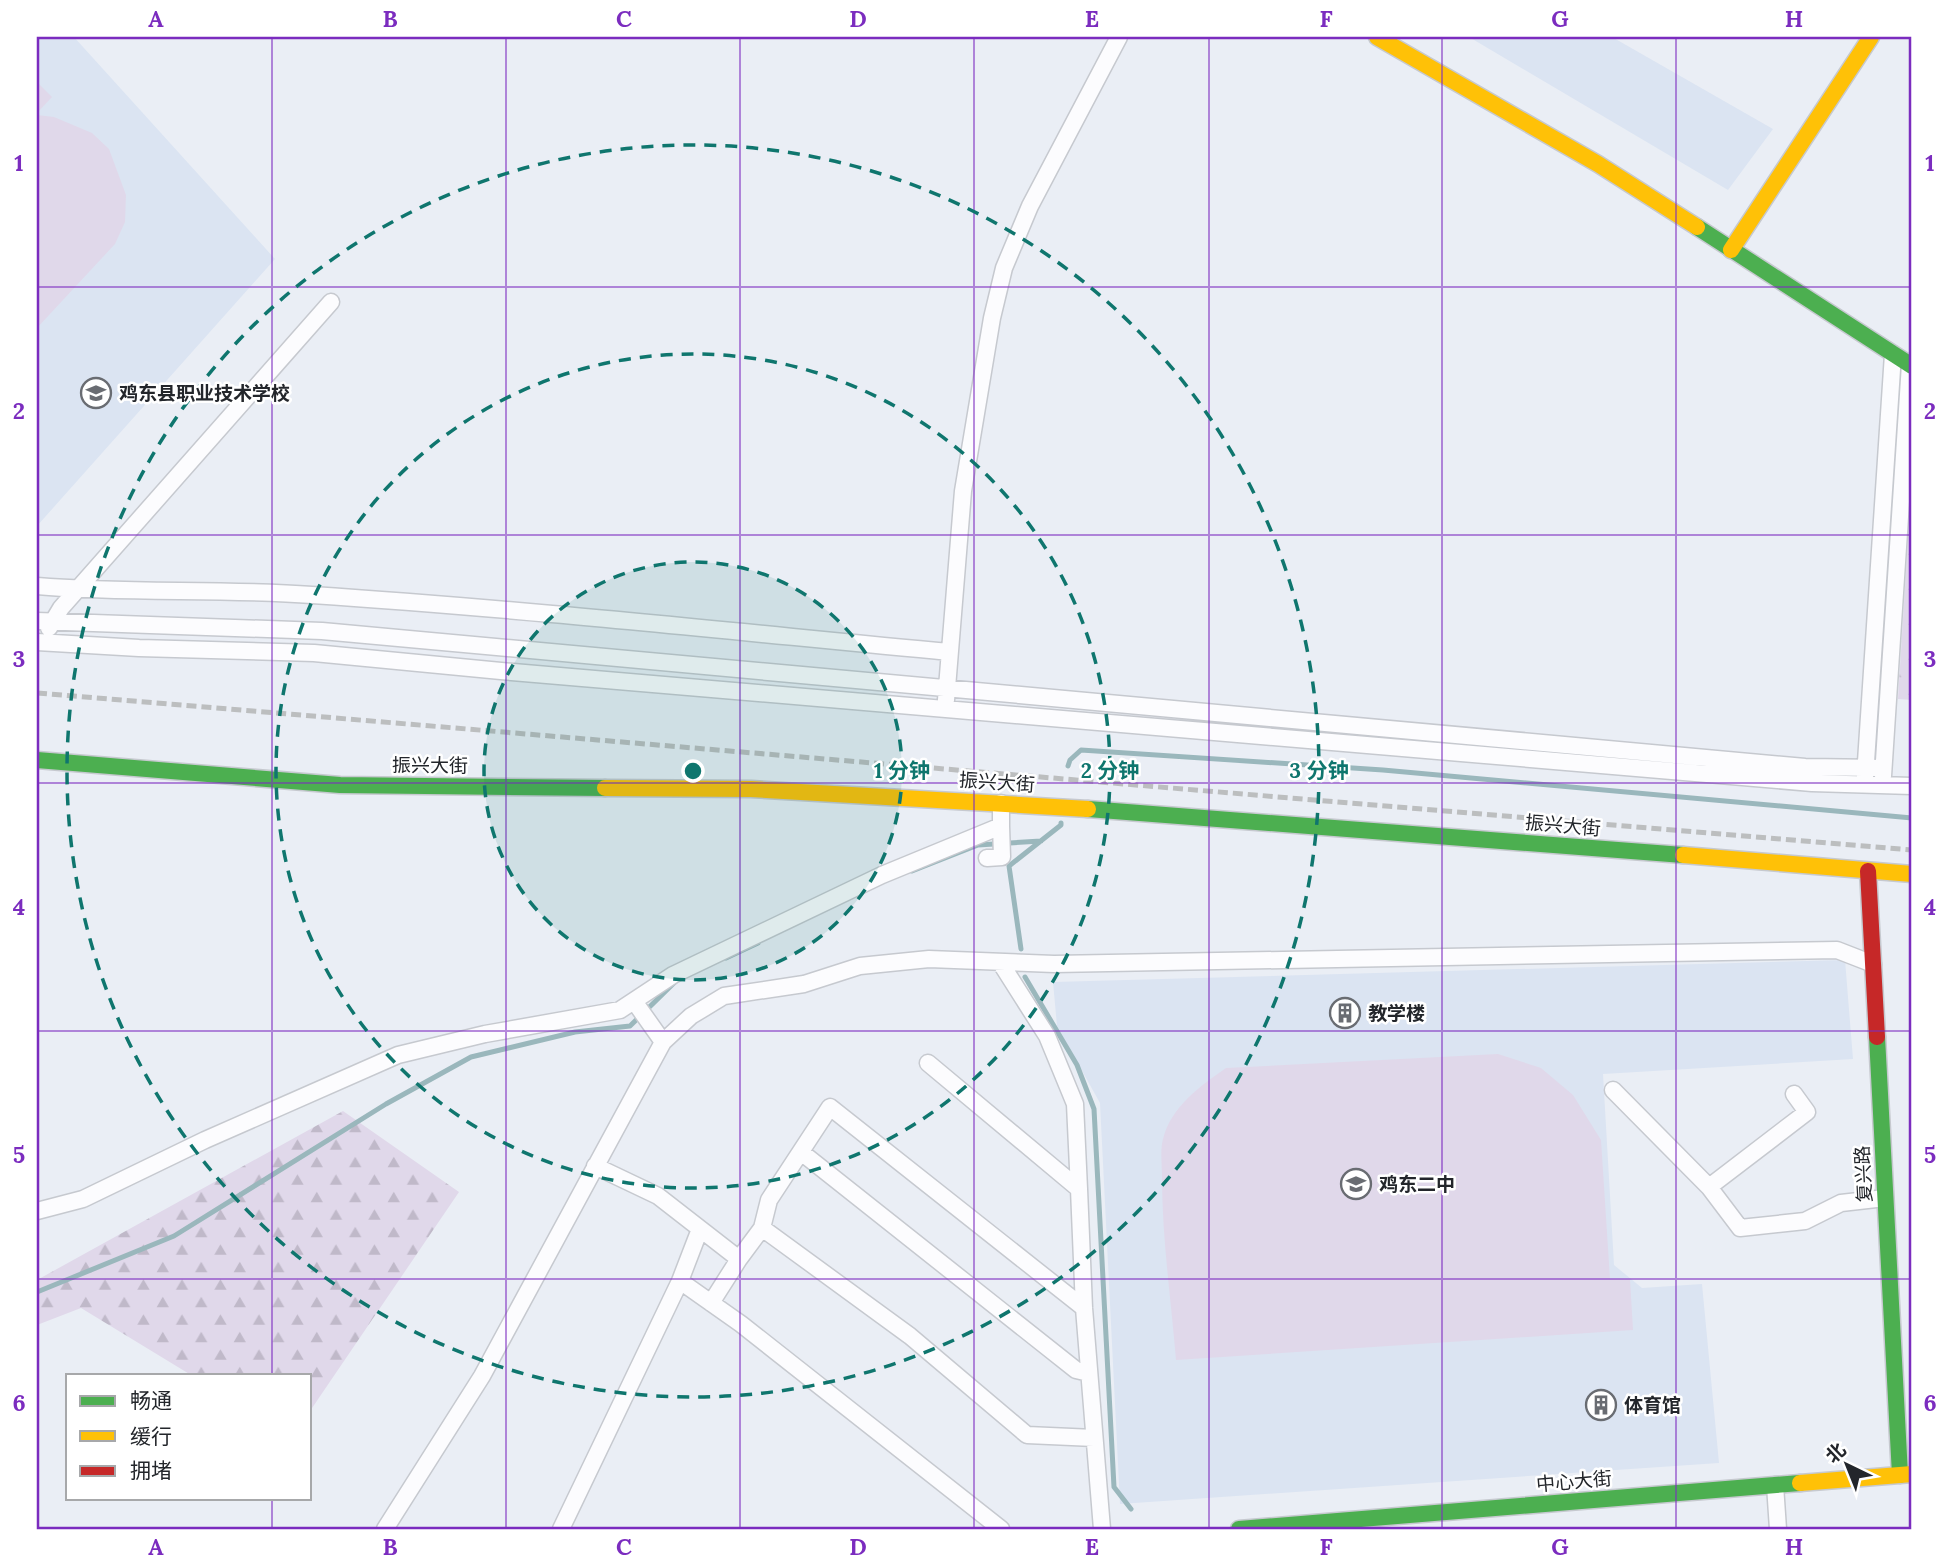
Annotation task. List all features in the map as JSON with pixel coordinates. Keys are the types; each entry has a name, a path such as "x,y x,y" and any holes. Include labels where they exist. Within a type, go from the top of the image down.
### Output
{"street":[{"path":"946,709 963,491 992,318 1004,268 1030,206 1119,37"},
{"path":"1377,37 1598,164 1911,365 1882,785"},
{"path":"1731,250 1871,37"},
{"path":"331,302 77,590 44,622 40,642 314,653 1812,783 1912,786"},
{"path":"1865,785 1893,354"},
{"path":"37,586 77,590 246,590 379,599 949,652"},
{"path":"44,622 322,631 1805,767 1883,768"},
{"name":"振兴大街","path":"37,760 340,785 751,789 1002,803 1452,836 1912,874"},
{"path":"987,858 1002,857 1002,803"},
{"path":"37,1211 83,1199 205,1140 398,1055 485,1034 620,1010 673,975 882,875 1001,826"},
{"name":"复兴路","path":"1868,871 1885,1198 1906,1475"},
{"path":"385,1529 482,1376 663,1042 691,1016 723,996 804,984 860,966 929,959 1054,964 1837,950 1873,964"},
{"path":"1000,962 1047,1036 1075,1104 1084,1308 1102,1529"},
{"path":"634,1001 663,1042"},
{"path":"928,1063 1079,1189"},
{"path":"1613,1090 1709,1187 1740,1228 1805,1221 1841,1203 1885,1198"},
{"path":"1709,1187 1807,1112 1794,1094"},
{"path":"710,1303 762,1228 769,1200 830,1107 1084,1308"},
{"path":"801,1152 1076,1370 1089,1373"},
{"path":"596,1166 658,1196 739,1259"},
{"path":"762,1228 910,1336 1027,1435 1094,1438"},
{"path":"561,1529 680,1281 700,1229"},
{"path":"680,1281 741,1324 1001,1529"},
{"name":"中心大街","path":"1240,1529 1906,1475"},
{"path":"1775,1485 1778,1529"}],"shaded area":[{"name":"鸡东县职业技术学校","path":"37,37 74,37 275,259 37,526"},
{"path":"1469,37 1612,37 1773,129 1728,190"},
{"name":"鸡东二中","path":"1845,960 1853,1059 1603,1074 1614,1265 1642,1288 1702,1284 1719,1463 1120,1504 1100,1103 1057,1026 1053,982"}],"green space":[{"path":"37,84 52,97 37,113"},
{"path":"37,115 54,117 92,133 109,149 126,195 125,222 115,244 37,328"},
{"path":"1912,475 1912,700 1898,699"},
{"path":"1498,1054 1541,1068 1573,1095 1601,1140 1610,1279 1630,1279 1633,1330 1176,1360 1163,1223 1162,1148 1167,1128 1188,1098 1226,1068"},
{"path":"343,1111 459,1192 312,1408 312,1374 189,1374 81,1308 37,1325 37,1280"}],"waterway":[{"path":"1068,766 1070,760 1081,750 1383,770 1912,818"},
{"path":"1021,949 1009,866 1061,823"},
{"path":"912,871 978,845 1041,841"},
{"path":"726,958 758,943"},
{"path":"1025,977 1077,1065 1094,1109 1114,1487 1131,1509"},
{"path":"37,1292 174,1236 386,1104 471,1057 575,1032 630,1026 676,981"}],"railway":[{"path":"37,693 1912,850"}],"traffic: fast":[{"path":"1697,227 1912,366"},
{"path":"37,760 340,785 605,788"},
{"path":"1088,809 1683,855"},
{"path":"1877,1037 1900,1475"},
{"path":"1239,1529 1800,1483"}],"traffic: slow":[{"path":"1377,37 1598,164 1697,227"},
{"path":"1731,250 1871,37"},
{"path":"605,788 751,789 1088,809"},
{"path":"1683,855 1912,874"},
{"path":"1800,1483 1912,1474"}],"traffic: jam":[{"path":"1868,871 1877,1037"}],"place":[{"name":"鸡东县职业技术学校","path":"96,393"},
{"name":"教学楼","path":"1345,1013"},
{"name":"鸡东二中","path":"1356,1184"},
{"name":"体育馆","path":"1601,1405"}]}
